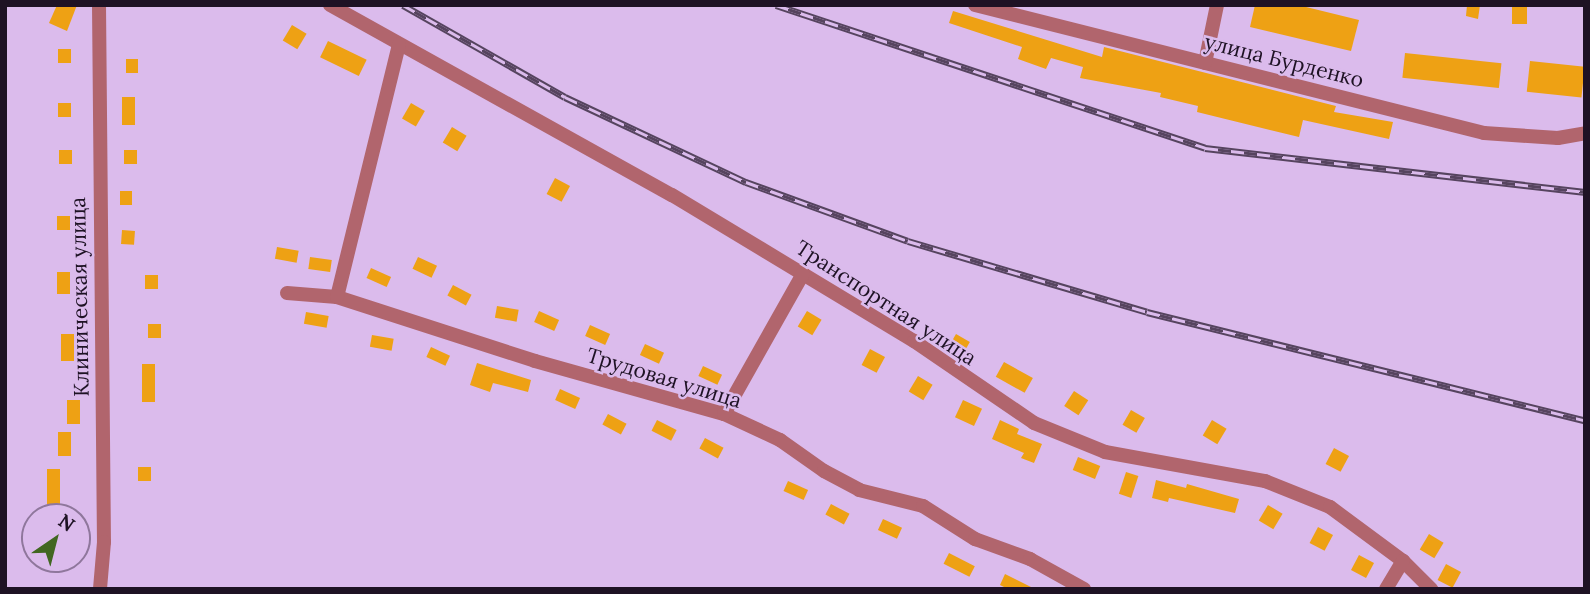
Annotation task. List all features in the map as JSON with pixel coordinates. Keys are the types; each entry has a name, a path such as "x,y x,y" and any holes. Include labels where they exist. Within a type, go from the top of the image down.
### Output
{"street":[{"name":"Клиническая улица","path":"99,5 104,542 100,589"},
{"name":"Транспортная улица","path":"330,5 672,195 914,341 1034,423 1073,442 1105,452 1265,481 1330,507 1403,561 1431,589"},
{"name":"улица Бурденко","path":"975,5 1484,134 1558,138 1585,133"},
{"path":"1205,63 1217,5"},
{"path":"337,297 400,44"},
{"path":"724,414 803,274"},
{"name":"Трудовая улица","path":"287,293 337,297 535,361 724,414 780,440 824,471 859,490 923,506 975,539 1030,559 1084,589"},
{"path":"1386,589 1403,561"}],"building":[{"path":"57,5 77,5 67,31 49,23"},
{"path":"1255,5 1298,5 1359,20 1351,51 1250,27"},
{"path":"1467,5 1480,5 1478,19 1466,16"},
{"path":"1512,5 1527,5 1527,24 1512,24"},
{"path":"953,11 1102,57 1104,47 1336,106 1334,112 1393,122 1389,139 1303,120 1299,137 1197,112 1198,106 1160,97 1161,93 1080,78 1083,67 1051,58 1046,69 1018,59 1022,47 949,23"},
{"path":"292,25 307,34 297,49 283,40"},
{"path":"328,41 367,60 359,76 320,57"},
{"path":"58,49 71,49 71,63 58,63"},
{"path":"1405,53 1501,63 1499,88 1402,78"},
{"path":"126,59 138,59 138,73 126,73"},
{"path":"1530,61 1585,67 1581,98 1527,92"},
{"path":"122,97 135,97 135,125 122,125"},
{"path":"58,103 71,103 71,117 58,117"},
{"path":"411,103 425,111 416,127 402,119"},
{"path":"452,127 467,136 457,151 443,142"},
{"path":"59,150 72,150 72,164 59,164"},
{"path":"124,150 137,150 137,164 124,164"},
{"path":"555,178 570,186 562,202 547,194"},
{"path":"120,191 132,191 132,205 120,205"},
{"path":"57,216 70,216 70,230 57,230"},
{"path":"122,230 135,231 134,245 121,244"},
{"path":"277,247 299,251 297,263 275,259"},
{"path":"310,257 332,260 330,272 308,269"},
{"path":"418,257 437,266 432,278 413,269"},
{"path":"371,268 391,277 387,287 367,278"},
{"path":"57,272 70,272 70,294 57,294"},
{"path":"145,275 158,275 158,289 145,289"},
{"path":"453,285 472,295 466,305 447,296"},
{"path":"497,306 519,310 517,322 495,318"},
{"path":"539,311 559,320 554,331 534,322"},
{"path":"807,311 822,320 812,335 798,326"},
{"path":"306,312 329,316 327,328 304,324"},
{"path":"148,324 161,324 161,338 148,338"},
{"path":"590,325 610,334 605,345 585,336"},
{"path":"61,334 74,334 74,361 61,361"},
{"path":"956,334 970,342 961,358 947,350"},
{"path":"372,335 394,339 392,351 370,347"},
{"path":"645,344 664,353 659,364 640,355"},
{"path":"431,347 450,356 445,366 426,357"},
{"path":"870,349 885,357 877,373 862,365"},
{"path":"1004,362 1033,378 1025,393 996,377"},
{"path":"477,363 531,380 528,392 493,383 490,392 470,385"},
{"path":"142,364 155,364 155,402 142,402"},
{"path":"703,366 722,375 717,385 698,376"},
{"path":"918,376 933,385 923,400 909,391"},
{"path":"560,389 580,398 575,409 555,400"},
{"path":"1074,391 1088,400 1078,415 1064,406"},
{"path":"67,400 80,400 80,424 67,424"},
{"path":"963,400 982,409 974,426 955,417"},
{"path":"1131,410 1145,418 1136,433 1122,425"},
{"path":"608,414 627,424 621,434 602,425"},
{"path":"657,420 677,430 671,441 652,431"},
{"path":"1000,420 1019,429 1017,434 1042,444 1034,463 1021,458 1024,453 992,439"},
{"path":"1212,420 1227,429 1217,444 1203,435"},
{"path":"58,432 71,432 71,456 58,456"},
{"path":"705,438 724,448 718,458 699,449"},
{"path":"1334,448 1349,456 1341,472 1326,464"},
{"path":"1078,457 1100,466 1095,479 1073,470"},
{"path":"138,467 151,467 151,481 138,481"},
{"path":"47,469 60,469 60,503 47,503"},
{"path":"1126,472 1138,476 1131,498 1119,494"},
{"path":"1156,480 1186,488 1187,484 1239,499 1235,513 1169,498 1168,502 1152,498"},
{"path":"788,481 808,490 804,500 784,491"},
{"path":"831,504 850,514 844,524 825,515"},
{"path":"1268,505 1283,514 1273,529 1259,520"},
{"path":"883,519 902,528 897,539 878,530"},
{"path":"1318,527 1333,535 1325,551 1310,543"},
{"path":"1429,534 1444,543 1434,558 1420,549"},
{"path":"949,553 975,566 969,577 944,564"},
{"path":"1359,555 1374,563 1366,578 1351,570"},
{"path":"1446,564 1461,572 1453,588 1438,580"},
{"path":"1005,574 1035,589 1008,589 1000,585"}],"railway":[{"path":"403,5 565,97 746,182 908,241 1147,312 1585,420"},
{"path":"776,5 1205,148 1585,192"}]}
